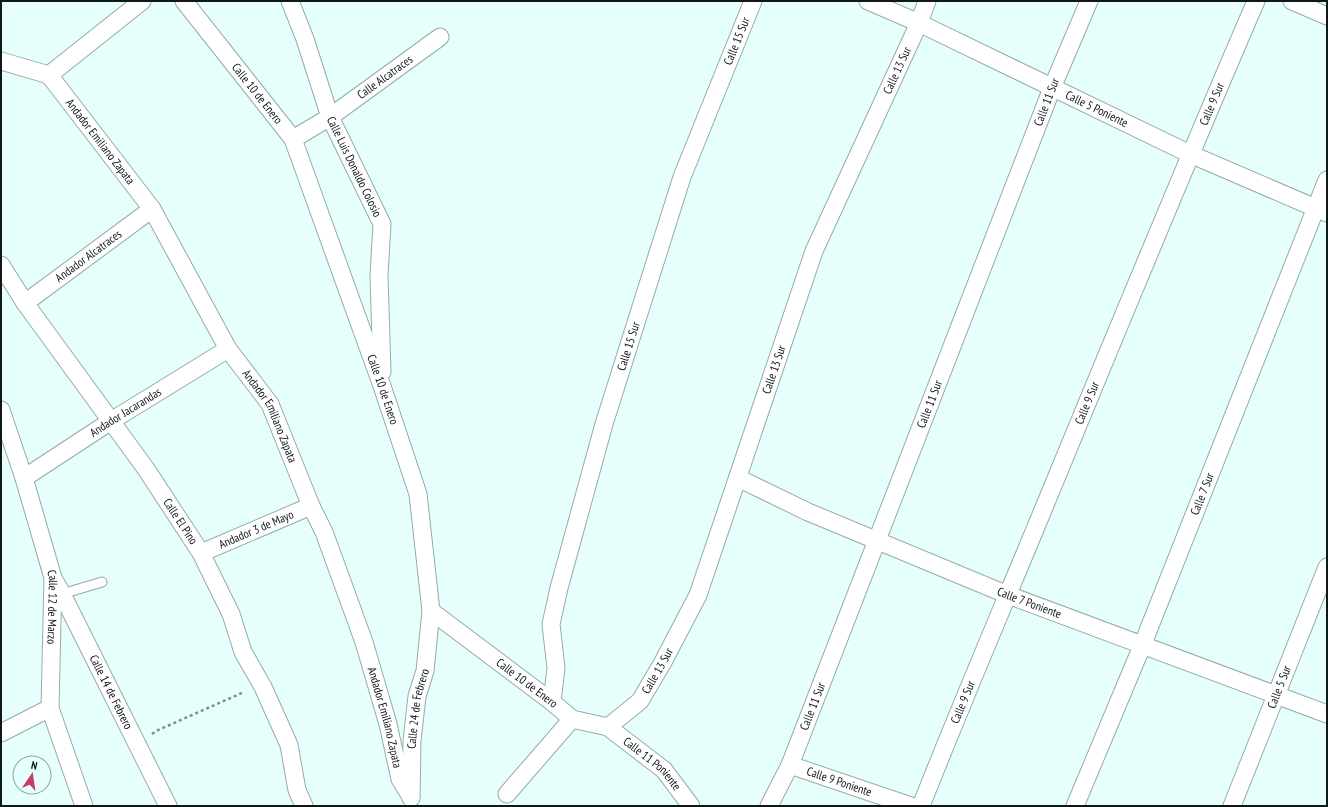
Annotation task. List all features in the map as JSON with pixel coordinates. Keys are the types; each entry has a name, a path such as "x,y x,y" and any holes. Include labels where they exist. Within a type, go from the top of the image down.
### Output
{"street":[{"path":"1,61 49,75 142,1"},
{"name":"Calle 10 de Enero","path":"184,1 293,139 382,386 418,494 431,611 552,702 572,719 608,727"},
{"name":"Calle Luis Donaldo Colosio","path":"290,1 305,39 330,117 382,224 379,276 382,386"},
{"name":"Calle 15 Sur","path":"552,702 556,668 552,624 559,588 604,424 682,177 753,1"},
{"name":"Calle 5 Poniente","path":"868,1 919,23 1190,154 1321,210"},
{"name":"Calle 13 Sur","path":"608,727 640,701 663,662 698,595 814,251 919,23 927,1"},
{"name":"Calle 11 Sur","path":"769,806 790,765 1052,88 1089,1"},
{"name":"Calle 9 Sur","path":"921,806 959,709 1008,595 1190,154 1256,1"},
{"path":"1292,1 1327,16"},
{"name":"Calle Alcatraces","path":"293,139 330,117 440,37"},
{"name":"Andador Emiliano Zapata","path":"49,75 152,209 228,349 270,404 311,506 324,532 364,642 388,724 400,779 411,802"},
{"name":"Calle 7 Sur","path":"1076,806 1321,210 1327,180"},
{"name":"Andador Alcatraces","path":"25,303 152,209"},
{"name":"Calle El Pino","path":"1,265 25,303 146,469 201,553 231,614 243,652 260,683 289,745 297,790 304,806"},
{"name":"Andador Jacarandas","path":"24,478 111,421 228,349"},
{"name":"Calle 12 de Marzo","path":"1,410 24,478 53,578 50,708 84,806"},
{"name":"Calle 7 Poniente","path":"738,478 808,512 1008,595 1327,714"},
{"name":"Andador 3 de Mayo","path":"201,553 311,506"},
{"name":"Calle 5 Sur","path":"1232,806 1327,567"},
{"name":"Calle 14 de Febrero","path":"53,578 168,806"},
{"name":"Calle 24 de Febrero","path":"411,802 412,741 417,696 425,671 431,611"},
{"path":"1,733 50,708"},
{"path":"506,794 572,719"},
{"name":"Calle 11 Poniente","path":"608,727 664,770 691,806"},
{"name":"Calle 9 Poniente","path":"790,765 911,806"}],"lane":[{"path":"62,594 102,582"}],"path":[{"path":"138,746 156,731 233,698 260,683"}]}
